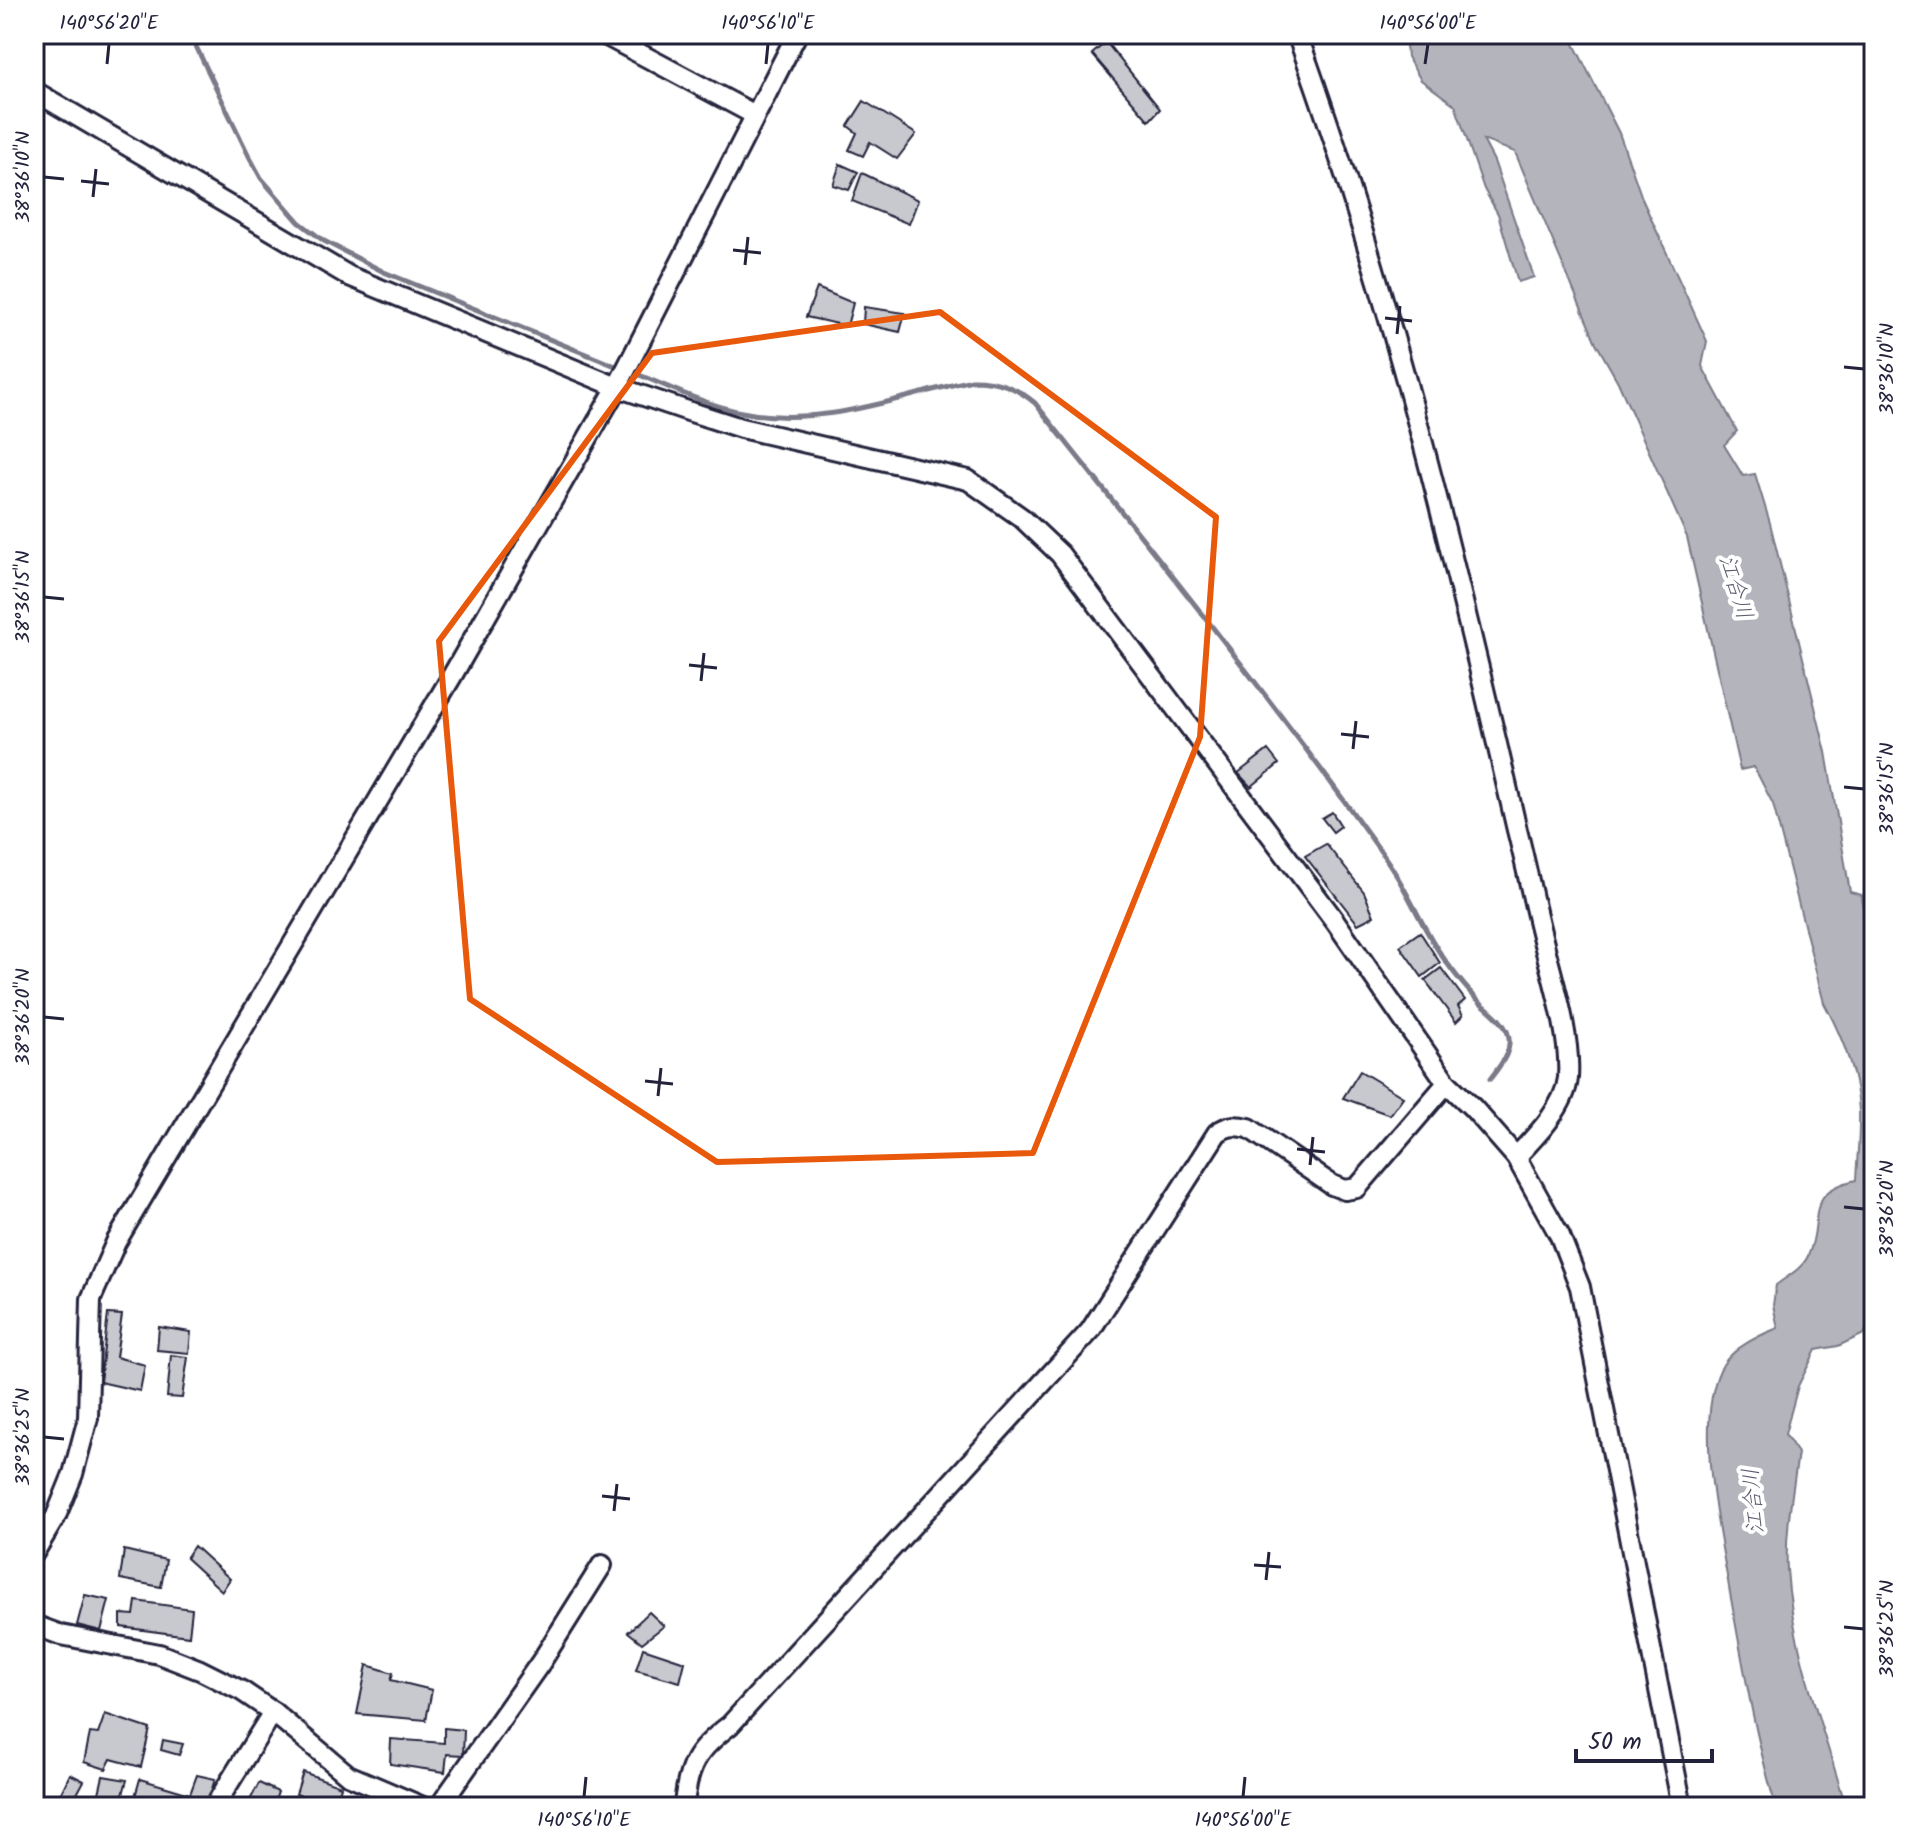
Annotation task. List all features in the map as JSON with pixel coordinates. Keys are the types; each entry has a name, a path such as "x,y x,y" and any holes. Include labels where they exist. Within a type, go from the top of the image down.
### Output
{"street":[{"path":"603,34 755,115"},
{"path":"34,1553 56,1516 73,1474 88,1418 91,1299 116,1242 452,676 617,387 797,34"},
{"path":"1297,34 1338,149 1412,398 1478,657 1542,938 1557,987 1568,1064 1564,1099 1516,1157"},
{"path":"34,91 349,276 617,387 741,428 968,480 1022,518 1070,567 1335,921 1447,1083 1516,1157 1560,1236 1580,1287 1682,1807"},
{"path":"684,1807 693,1761 707,1743 730,1725 1090,1331 1217,1133 1237,1125 1249,1128 1332,1185 1345,1190 1357,1188 1447,1083"},
{"path":"439,1807 541,1662 602,1565"},
{"path":"34,1625 61,1635 159,1654 242,1691 273,1712 348,1775 423,1807"},
{"path":"214,1807 273,1712"}],"highlighted area":[{"path":"940,312 1216,517 1200,737 1033,1153 717,1162 470,999 439,641 652,353"}],"water":[{"name":"江合川","path":"1405,34 1569,34 1619,133 1643,201 1707,341 1702,366 1737,431 1724,445 1743,476 1755,474 1770,523 1826,752 1850,892 1862,895 1874,1026 1874,1315 1864,1334 1838,1346 1816,1350 1798,1386 1785,1434 1798,1453 1787,1540 1787,1569 1795,1630 1846,1807 1776,1807 1750,1700 1721,1540 1709,1450 1709,1420 1713,1393 1725,1362 1745,1344 1778,1328 1773,1305 1776,1285 1798,1269 1808,1256 1821,1200 1839,1185 1856,1180 1859,1111 1852,1069 1824,1003 1773,804 1754,767 1740,770 1687,537 1618,382 1596,343 1515,152 1483,140 1494,161 1534,277 1518,282 1498,214 1484,189 1455,105 1421,80 1407,57"}],"building":[{"path":"1106,42 1160,109 1149,121 1092,54"},
{"path":"864,101 916,134 897,159 870,142 863,156 849,150 857,133 848,126"},
{"path":"840,164 858,172 849,190 833,185"},
{"path":"862,173 918,200 909,224 852,201"},
{"path":"817,288 853,303 847,326 806,317"},
{"path":"864,307 905,313 900,332 863,324"},
{"path":"1268,750 1279,764 1251,787 1238,773"},
{"path":"1332,812 1341,826 1333,832 1322,818"},
{"path":"1326,844 1364,892 1374,916 1358,924 1305,856"},
{"path":"1420,932 1440,963 1422,977 1400,946"},
{"path":"1441,968 1465,1000 1458,1006 1463,1015 1456,1022 1425,980"},
{"path":"1360,1071 1403,1097 1390,1115 1343,1098"},
{"path":"108,1314 122,1315 116,1357 145,1365 140,1391 100,1382"},
{"path":"159,1327 191,1332 189,1353 157,1350"},
{"path":"171,1355 188,1357 182,1398 167,1397"},
{"path":"194,1546 230,1579 222,1591 186,1558"},
{"path":"124,1550 166,1560 161,1587 120,1579"},
{"path":"85,1595 109,1600 101,1631 77,1625"},
{"path":"136,1601 192,1609 189,1636 121,1627 121,1614 134,1615"},
{"path":"649,1612 664,1626 642,1643 628,1632"},
{"path":"643,1648 685,1662 680,1682 636,1670"},
{"path":"367,1665 393,1673 391,1680 432,1690 426,1720 357,1714"},
{"path":"105,1714 150,1729 141,1767 111,1759 106,1769 84,1762 90,1733 98,1734"},
{"path":"444,1728 464,1730 463,1755 447,1754 445,1772 390,1764 391,1739 444,1743"},
{"path":"163,1740 183,1744 179,1755 161,1750"},
{"path":"303,1772 341,1786 335,1807 296,1794"},
{"path":"70,1774 84,1781 70,1807 65,1807 56,1803"},
{"path":"197,1775 215,1779 208,1802 189,1800 187,1807 132,1807 140,1779 190,1794"},
{"path":"103,1776 127,1780 121,1801 98,1798"},
{"path":"259,1783 278,1792 273,1806 263,1801 259,1807 248,1804"}],"waterway":[{"path":"190,34 261,178 299,222 324,241 384,272 618,367"},
{"path":"637,374 711,404 767,416 826,414 855,409 972,380 1006,386 1035,403 1301,743 1386,859 1449,965 1504,1026 1509,1038 1508,1051 1490,1079"}]}
